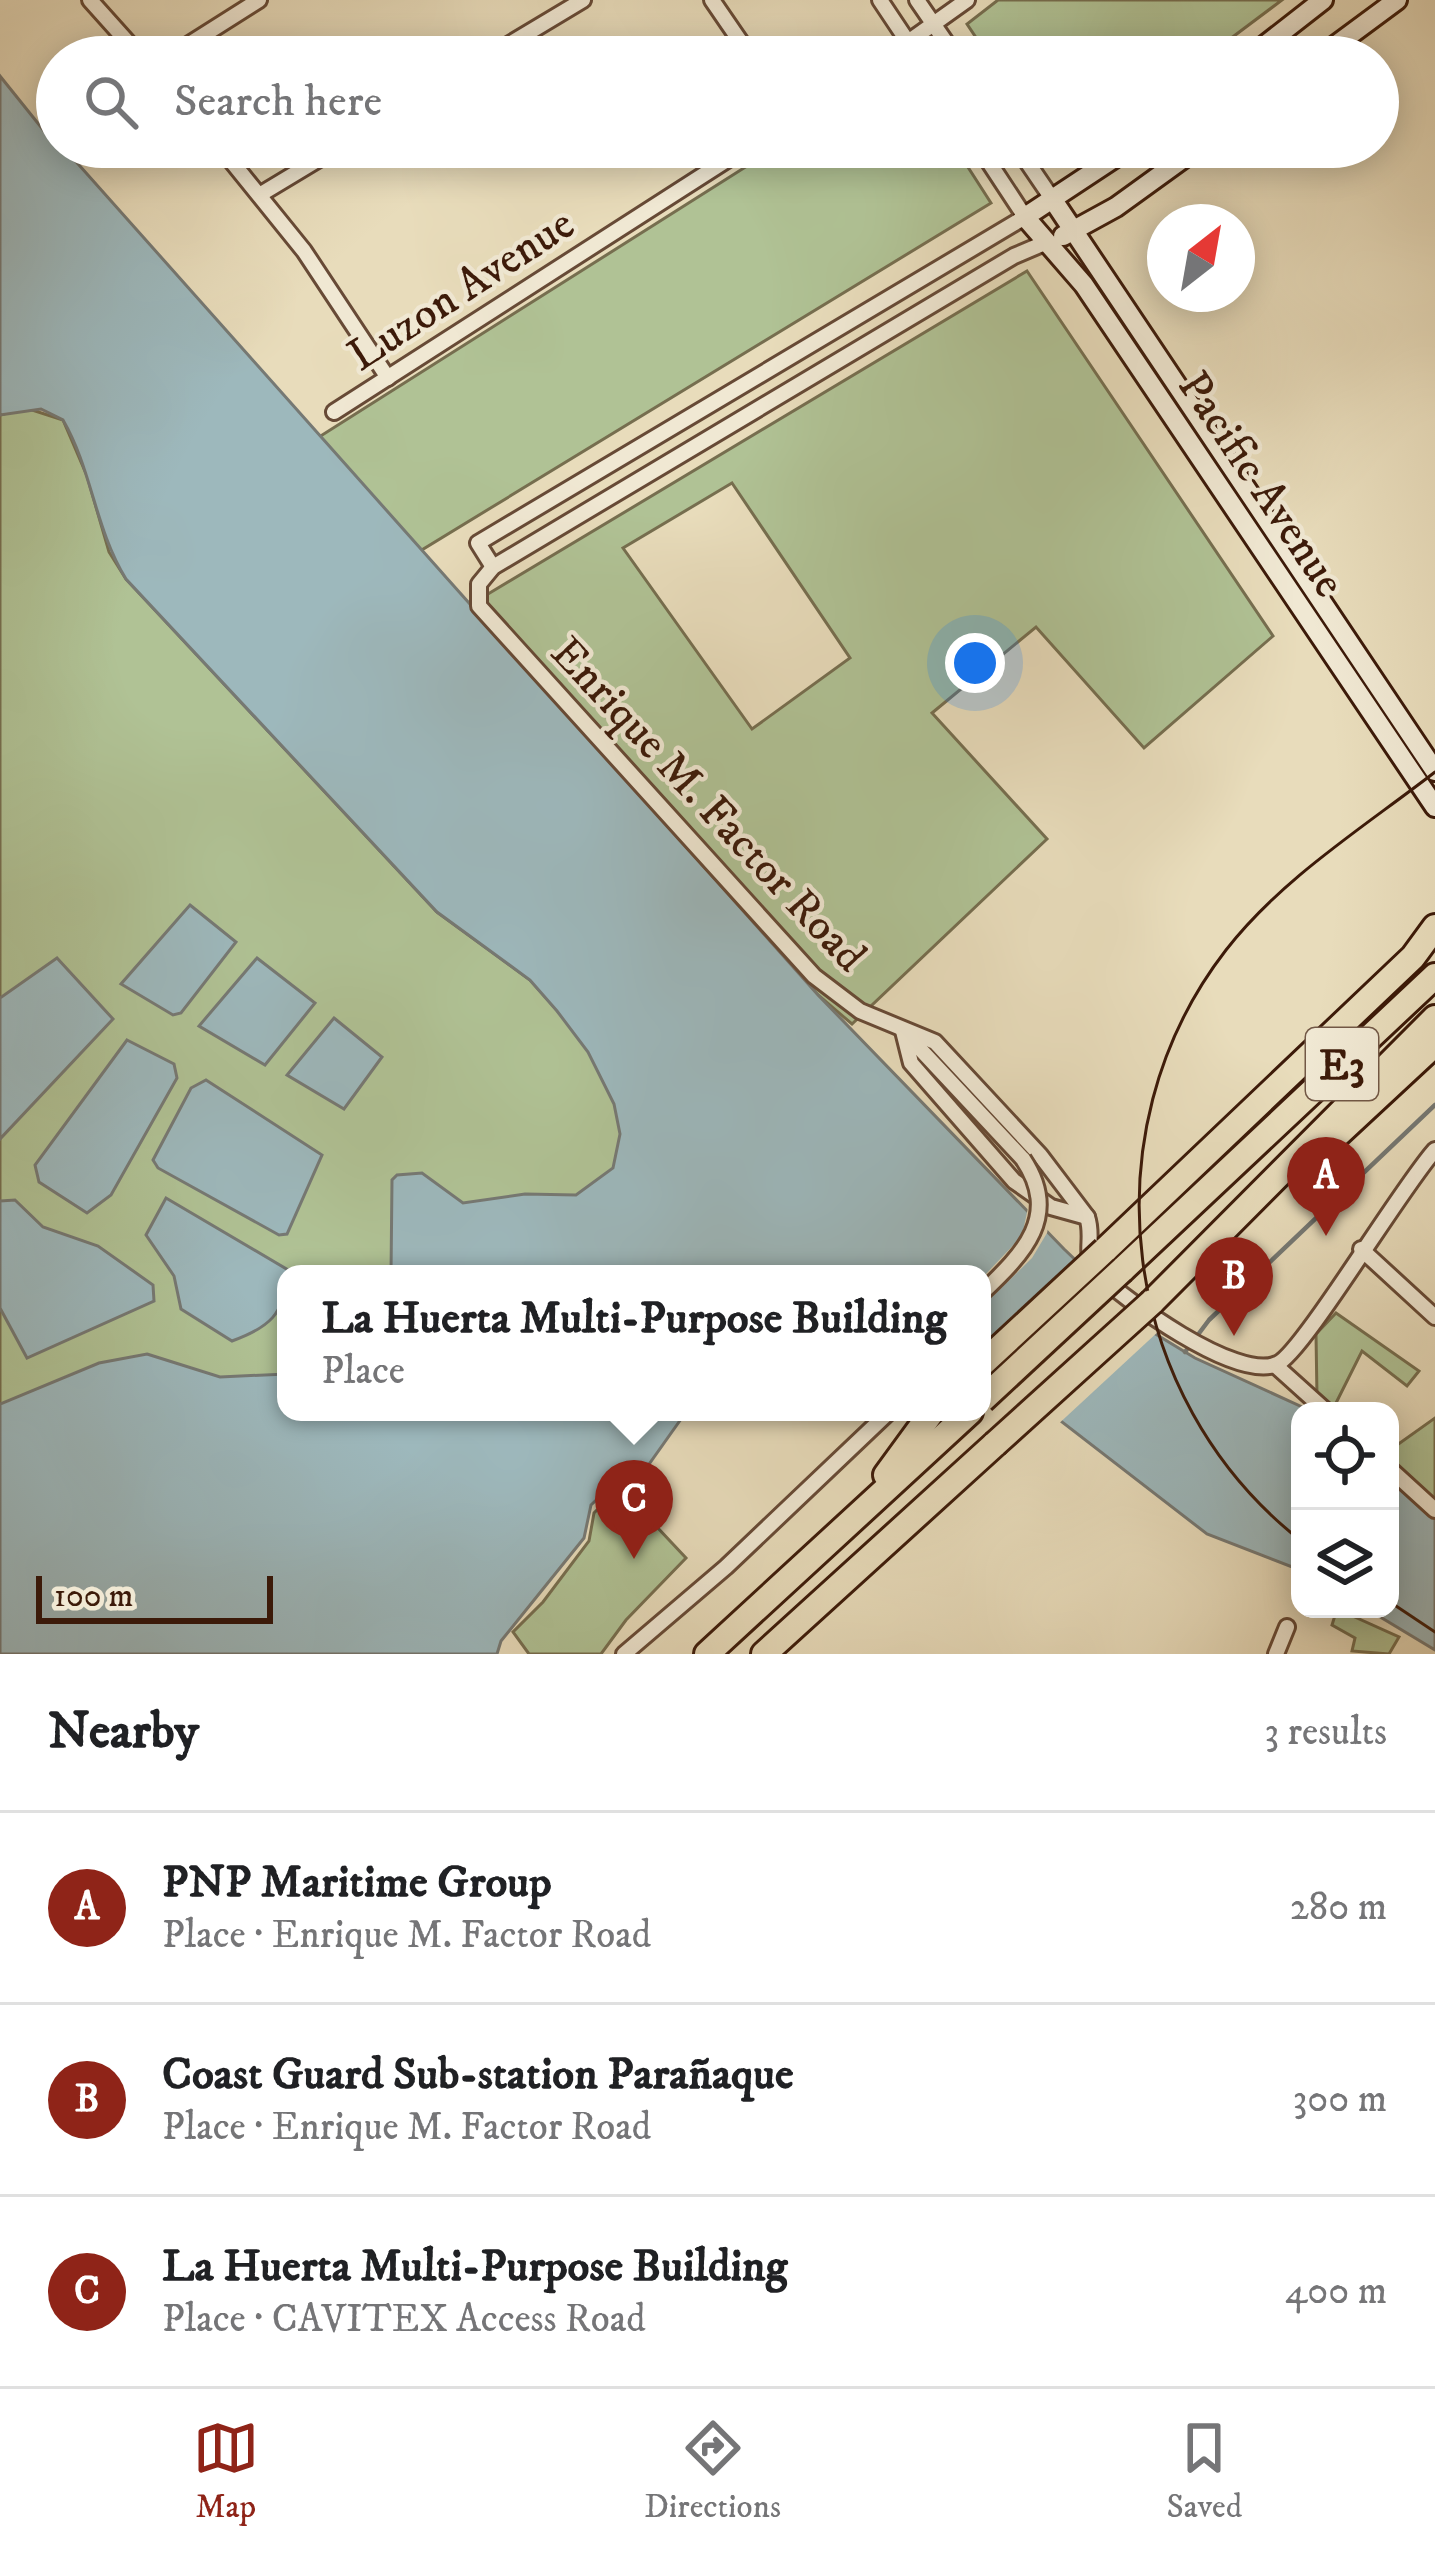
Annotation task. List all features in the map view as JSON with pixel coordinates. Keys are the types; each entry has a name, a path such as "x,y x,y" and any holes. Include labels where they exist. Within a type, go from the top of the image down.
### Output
{"highway":[{"path":"991,1356 1413,957 1435,927"},
{"name":"E3","path":"991,1392 1435,976"},
{"path":"1152,1301 1435,1018"},
{"name":"E3","path":"764,1654 1435,1044"},
{"path":"853,1520 925,1421"},
{"name":"E3","path":"707,1654 960,1421"}],"main road":[{"path":"1277,36 1323,0"},
{"path":"1348,36 1397,0"},
{"path":"1025,217 1100,168"},
{"path":"1047,242 1074,231 1168,168"},
{"name":"Pacific Avenue","path":"1053,200 1435,771"},
{"name":"Pacific Avenue","path":"1025,217 1084,286 1435,807"}],"street":[{"path":"90,0 122,36"},
{"path":"202,36 259,0"},
{"path":"523,36 583,0"},
{"path":"712,0 737,36"},
{"path":"880,0 904,36"},
{"path":"917,0 941,36"},
{"path":"919,36 967,0"},
{"path":"238,168 388,378"},
{"path":"261,194 304,168"},
{"name":"Luzon Avenue","path":"334,412 714,168"},
{"name":"Pacific Avenue","path":"993,168 1025,217"},
{"name":"Pacific Avenue","path":"1031,168 1053,200"},
{"path":"1025,217 478,543 493,567 1014,256 1047,242"},
{"name":"Enrique M. Factor Road","path":"493,567 479,584 479,606 814,976 845,1002 935,1042 1040,1155 1088,1217 1088,1255 1102,1279 1214,1352 1257,1367 1276,1366"},
{"path":"903,1031 1022,1159 1040,1195 1037,1229 1024,1252 991,1284"},
{"path":"903,1031 911,1063 1014,1181 1051,1208 1088,1217"},
{"path":"1316,1402 1276,1366 1335,1294 1360,1249 1435,1150"},
{"path":"1360,1249 1435,1317"},
{"path":"624,1654 880,1421"},
{"path":"1399,1477 1435,1510"},
{"path":"1276,1654 1287,1627"}],"green space":[{"path":"998,0 1282,0 1234,36 975,36 967,24"},
{"path":"744,168 968,168 991,203 420,551 319,437"},
{"path":"1027,271 1273,636 1144,748 1036,627 932,713 1047,839 852,1024 818,995 468,606","holes":["732,483 850,658 752,729 623,548"]},
{"path":"26,408 63,420 87,476 109,552 126,579 437,912 530,980 662,1128 593,1265 277,1265 277,1420 0,1654 0,415"},
{"path":"1336,1313 1419,1371 1407,1386 1362,1351 1336,1402 1322,1402 1317,1397 1316,1334"},
{"path":"1435,1418 1435,1502 1399,1470 1399,1444"},
{"path":"625,1493 686,1558 626,1620 601,1654 529,1654 513,1632 543,1602 589,1541 594,1513 612,1495"},
{"path":"1334,1618 1357,1618 1399,1637 1389,1654 1352,1651 1355,1638 1332,1625"}],"water":[{"path":"0,76 36,121 36,168 82,168 818,995 1064,1249 1149,1330 1195,1358 1291,1402 1291,1567 1207,1534 991,1367 991,1265 391,1265 392,1180 397,1175 422,1173 463,1203 525,1194 576,1195 613,1168 620,1134 614,1104 588,1052 530,980 437,912 126,579 107,540 73,439 63,420 41,409 0,415"},
{"path":"190,905 236,942 181,1013 173,1015 121,984"},
{"path":"57,958 113,1019 0,1139 0,998"},
{"path":"257,958 315,1003 265,1065 199,1026"},
{"path":"334,1018 382,1057 344,1109 287,1075"},
{"path":"127,1040 174,1064 177,1078 111,1195 87,1213 39,1182 35,1165"},
{"path":"206,1080 322,1155 287,1234 279,1235 158,1168 153,1160 191,1088"},
{"path":"166,1198 280,1265 277,1310 265,1325 232,1341 181,1309 174,1276 146,1235"},
{"path":"15,1200 43,1227 98,1246 153,1285 154,1301 27,1358 0,1308 0,1201"},
{"path":"147,1354 220,1377 277,1374 277,1421 680,1421 642,1474 608,1489 591,1505 584,1538 501,1641 497,1654 0,1654 0,1404 99,1363"},
{"path":"1399,1483 1435,1516 1435,1650 1382,1618 1399,1618"}],"pier":[{"path":"1029,1203 1049,1224 1047,1233 1032,1258 991,1298 991,1269 1022,1236"},
{"path":"1084,1260 1160,1330 1054,1428 991,1376 991,1358"}],"waterway":[{"path":"1185,1352 1209,1320 1435,1105"}],"tram line":[{"path":"1291,1531 1239,1481 1193,1414 1160,1339 1143,1260 1140,1179 1153,1099 1181,1022 1248,924 1325,855 1435,772"},
{"path":"1399,1608 1435,1632"}],"place":[{"name":"PNP Maritime Group","path":"1326,1236"},
{"name":"Coast Guard Sub-station Parañaque","path":"1234,1336"},
{"name":"La Huerta Multi-Purpose Building","path":"634,1559"}]}
